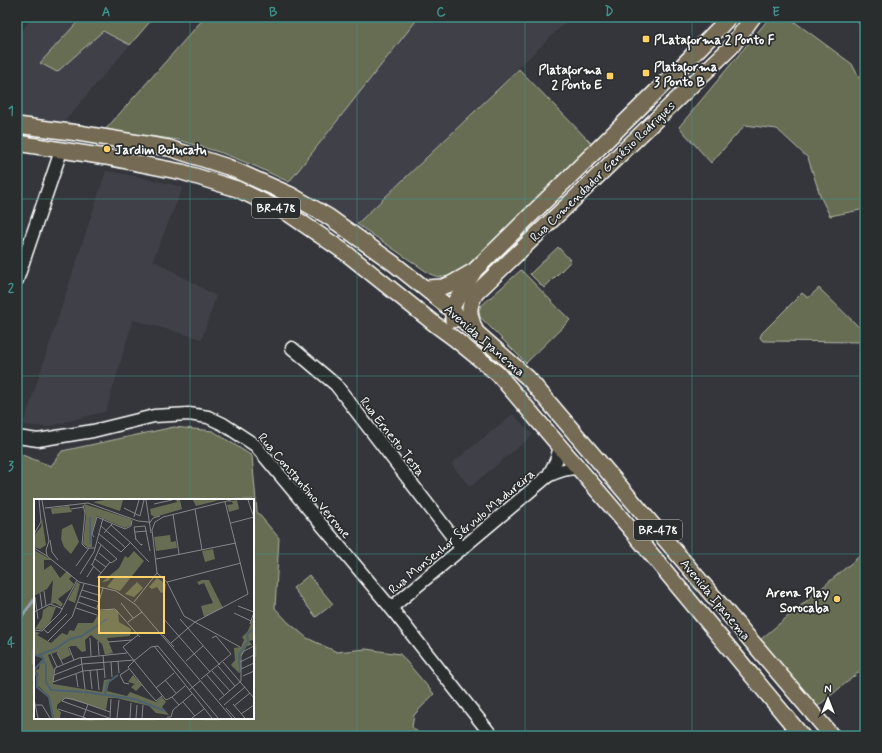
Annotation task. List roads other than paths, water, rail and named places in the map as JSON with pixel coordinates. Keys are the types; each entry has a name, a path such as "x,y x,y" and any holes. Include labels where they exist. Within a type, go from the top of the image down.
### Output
{"main road":[{"name":"Rua Comendador Genésio Rodrigues","path":"452,311 456,300 475,270 683,65 728,17"},
{"name":"Rua Comendador Genésio Rodrigues","path":"475,331 469,313 471,300 476,293 730,47 753,17"},
{"path":"22,126 44,132 52,136 62,151"},
{"name":"Avenida Ipanema","path":"22,126 78,133 169,148 228,167 291,195 330,217 426,288 528,378 832,736"},
{"name":"Avenida Ipanema","path":"17,144 106,157 182,172 237,189 289,214 346,253 498,374 627,525 802,736"},
{"path":"426,288 442,287 451,284 475,270"},
{"path":"452,311 452,323 455,339"}],"street":[{"path":"17,280 21,256 62,151"},
{"name":"Rua Ernesto Testa","path":"292,348 336,385 462,549"},
{"name":"Rua Constantino Verrone","path":"17,436 38,440 93,431 154,416 189,414 208,418 224,424 255,444 391,608 492,736"},
{"name":"Rua Monsenhor Sérvulo Madureira","path":"548,476 556,461 560,447"},
{"name":"Rua Monsenhor Sérvulo Madureira","path":"391,608 548,476 569,468 578,468"}],"waterway":[{"path":"17,621 34,600"}],"place":[{"name":"PLataforma 2 Ponto F","path":"646,39"},
{"name":"Plataforma 3 Ponto B","path":"646,73"},
{"name":"Plataforma 2 Ponto E","path":"610,76"},
{"name":"Jardim Botucatu","path":"107,149"},
{"name":"Arena Play Sorocaba","path":"837,599"}]}
